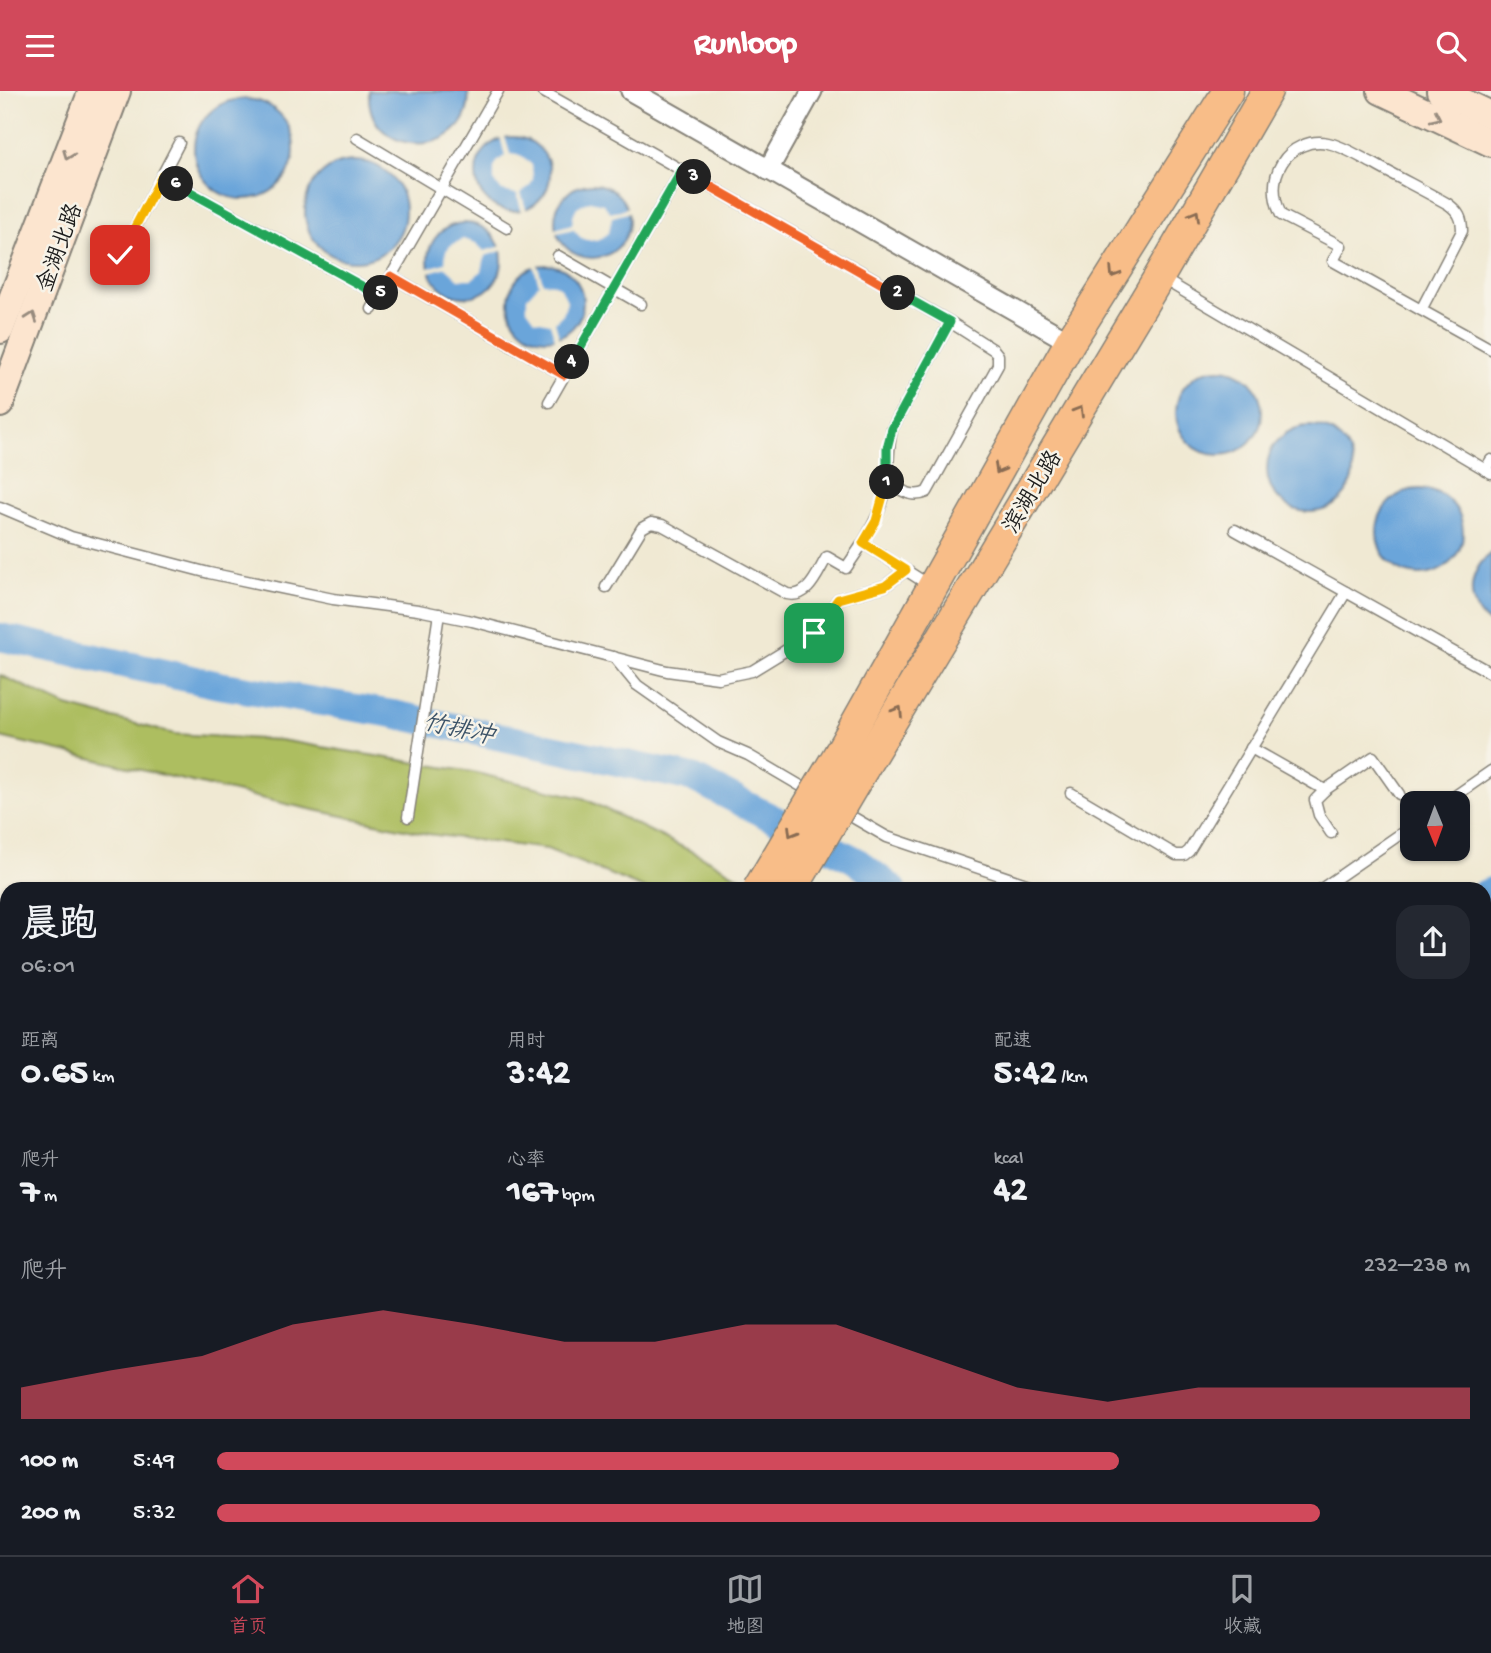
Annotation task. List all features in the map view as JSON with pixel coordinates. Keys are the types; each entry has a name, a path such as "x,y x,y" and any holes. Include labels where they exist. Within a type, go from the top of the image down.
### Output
{"main road":[{"name":"金湖北路","path":"0,330 92,91"},
{"name":"金湖北路","path":"0,404 117,91"},
{"name":"滨湖北路","path":"795,882 933,587 1070,342 1228,91"},
{"name":"滨湖北路","path":"763,882 852,761 1159,277 1267,91"},
{"path":"1381,91 1491,143"},
{"path":"1440,91 1491,115"}],"street":[{"path":"631,91 1070,342"},
{"path":"768,170 812,91"}],"lane":[{"path":"372,309 498,91"},
{"path":"542,91 994,349 998,355 998,365 927,492 912,496 887,482"},
{"path":"357,138 507,228"},
{"path":"1421,310 1462,231 1462,220 1458,211 1327,142 1312,142 1296,148 1286,156 1275,181 1277,206 1282,215 1341,246 1333,261 1491,349"},
{"path":"120,255 179,143"},
{"path":"549,402 682,170"},
{"path":"162,176 380,296"},
{"path":"558,256 641,305"},
{"path":"391,276 564,375"},
{"path":"1159,277 1488,472 1491,460"},
{"path":"606,587 642,528 652,523 662,524 787,594 796,596 804,593 827,557 846,568 876,521 887,482 887,448 892,429 950,322"},
{"path":"0,507 71,537 209,573 332,599 439,614 667,671 718,678 752,671 814,633 838,599 885,586 906,570"},
{"path":"1235,530 1491,673"},
{"path":"863,543 933,587"},
{"path":"1071,793 1176,855 1184,855 1189,851 1346,592"},
{"path":"408,817 439,614"},
{"path":"614,657 637,685 718,742 748,755 887,838 1020,882"},
{"path":"1251,748 1325,790"},
{"path":"1331,833 1315,807 1315,800 1373,757 1399,794"},
{"path":"1462,791 1491,771"},
{"path":"1331,882 1400,834"}],"green space":[{"path":"0,675 67,706 175,734 280,740 472,772 583,798 748,882 629,882 547,849 428,834 286,804 0,737"}],"water":[{"path":"369,91 468,91 466,113 455,130 439,140 420,143 401,141 384,131 372,115"},
{"path":"244,99 263,103 279,114 290,130 294,149 290,168 279,184 263,195 244,199 225,195 209,184 198,168 194,149 198,130 209,114 225,103"},
{"path":"513,137 534,143 544,153 550,174 544,195 534,205 513,211 492,205 482,195 476,174 482,153 492,143"},
{"path":"355,161 374,165 390,176 401,192 405,211 401,230 390,246 374,257 355,261 336,257 320,246 309,230 305,211 309,192 320,176 336,165"},
{"path":"592,184 613,190 623,200 629,221 623,242 613,252 592,258 571,252 561,242 555,221 561,200 571,190"},
{"path":"465,223 486,229 496,239 502,260 496,281 486,291 465,297 444,291 434,281 428,260 434,239 444,229"},
{"path":"546,265 567,271 577,281 583,302 577,323 567,333 546,339 525,333 515,323 509,302 515,281 525,271"},
{"path":"1219,369 1235,373 1249,382 1258,396 1262,412 1258,428 1249,442 1235,451 1219,455 1203,451 1189,442 1180,428 1176,412 1180,396 1189,382 1203,373"},
{"path":"1310,426 1326,430 1340,439 1349,453 1353,469 1349,485 1340,499 1326,508 1310,512 1294,508 1280,499 1271,485 1267,469 1271,453 1280,439 1294,430"},
{"path":"1420,489 1436,493 1450,502 1459,516 1463,532 1459,548 1450,562 1436,571 1420,575 1404,571 1390,562 1381,548 1377,532 1381,516 1390,502 1404,493"},
{"path":"1491,553 1491,625 1476,609 1472,589 1477,569"}],"pier":[{"path":"504,134 510,154 522,156 532,165 533,179 530,186 521,193 527,212 522,213 517,194 502,191 494,181 494,168 505,156 500,136"},
{"path":"590,201 603,204 611,213 630,207 631,212 612,217 609,232 599,240 586,240 573,229 553,234 552,230 572,224 577,207"},
{"path":"463,239 476,243 484,251 503,246 504,250 485,256 482,271 472,279 459,279 446,267 426,273 425,269 445,263 446,251"},
{"path":"537,263 543,283 555,284 561,288 567,301 563,314 555,322 560,340 556,342 550,323 535,320 527,309 527,297 539,284 533,264"}],"waterway":[{"name":"竹排冲","path":"0,637 219,685 393,714 693,778 855,860 884,882"}],"route":[{"path":"120,255 162,176 380,296 391,276 564,375 682,170 950,322 892,429 887,448 887,482 882,505 863,543 906,570 885,586 838,599 814,633"}]}
